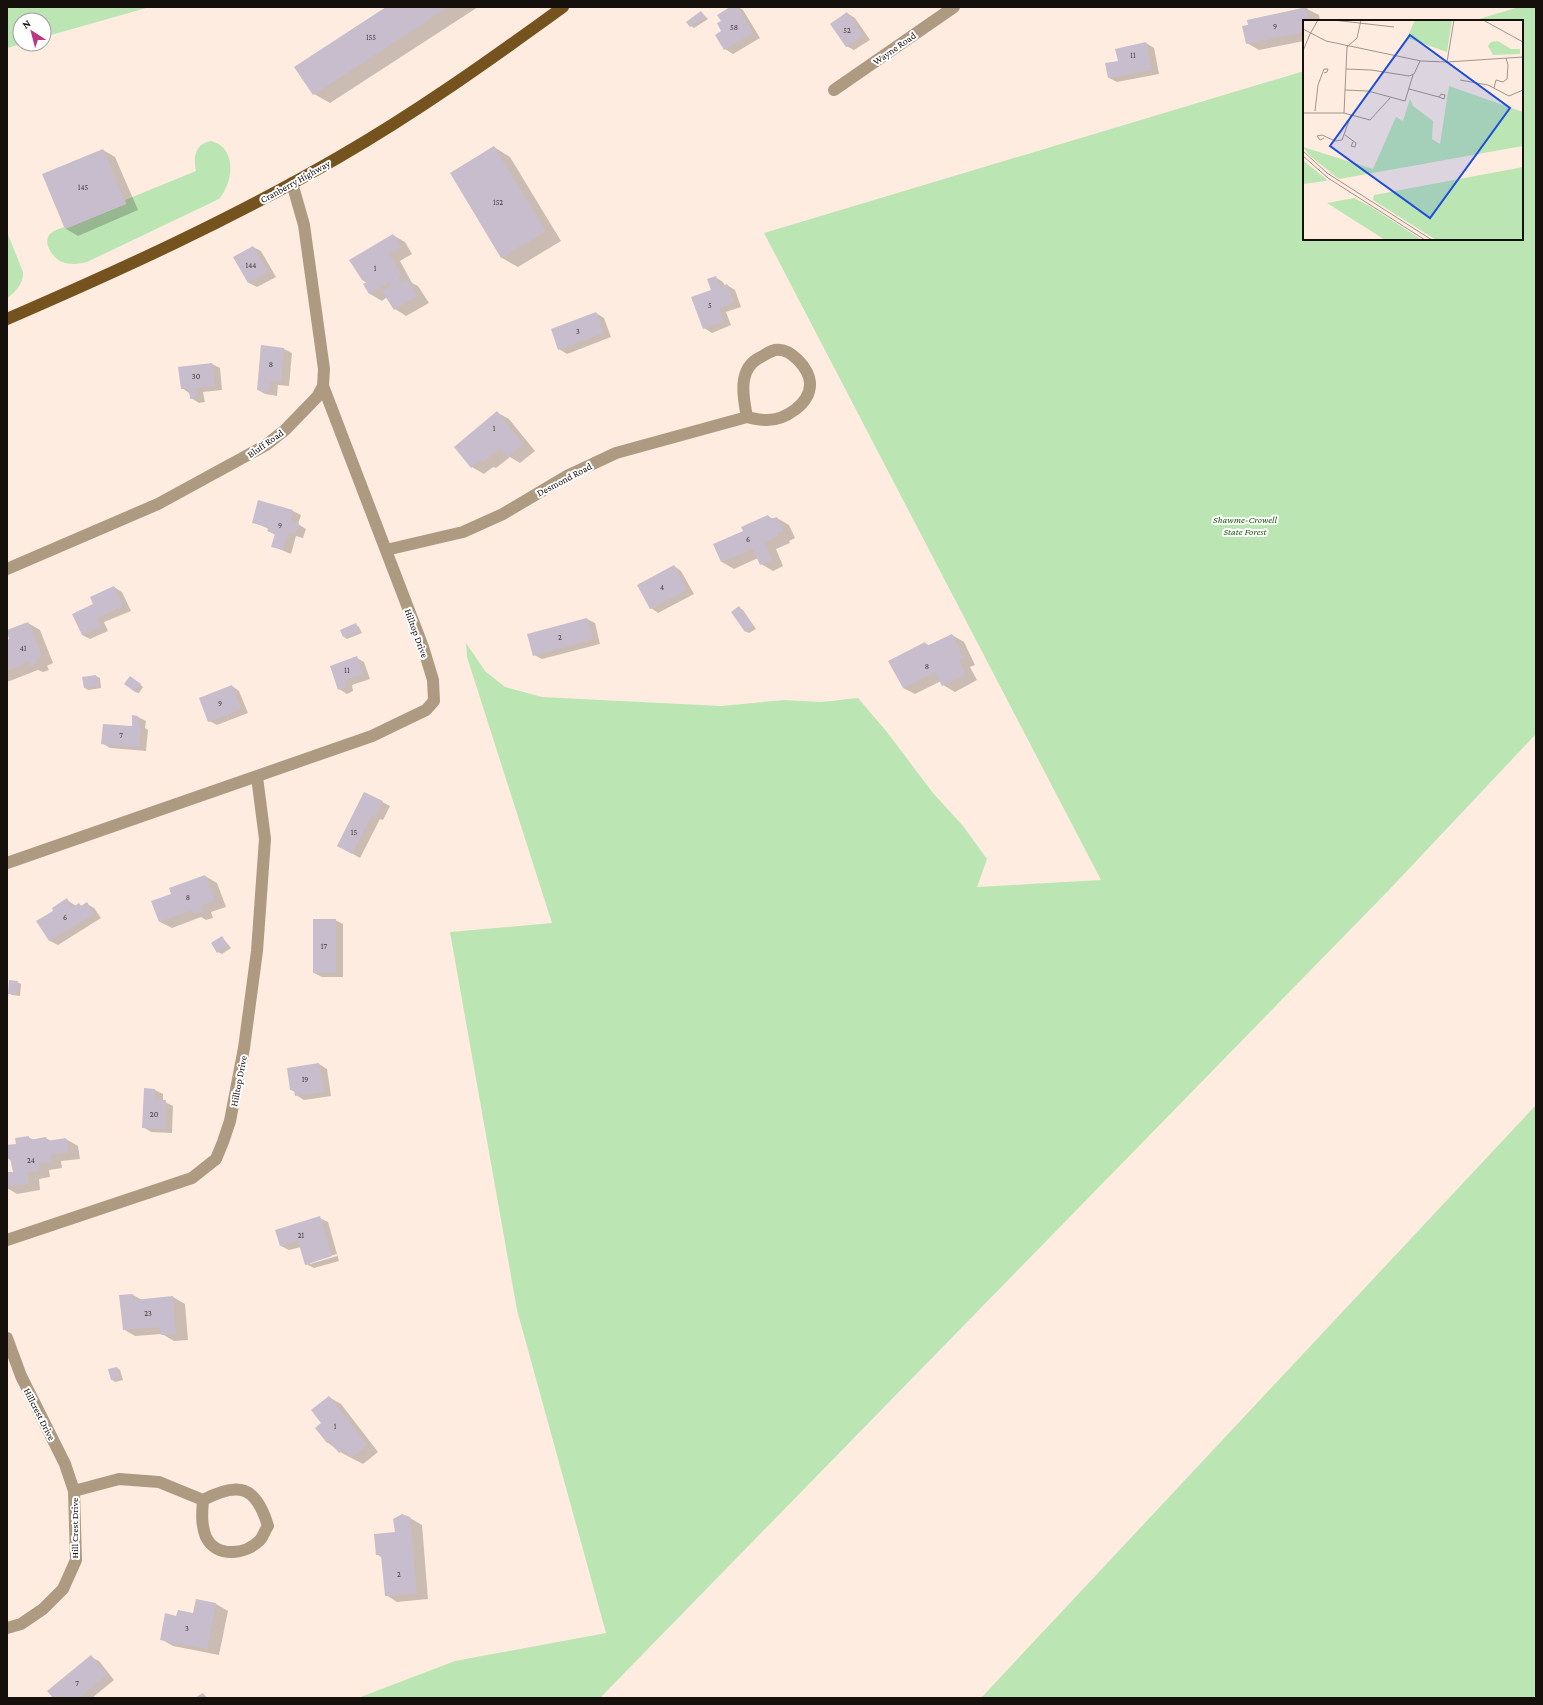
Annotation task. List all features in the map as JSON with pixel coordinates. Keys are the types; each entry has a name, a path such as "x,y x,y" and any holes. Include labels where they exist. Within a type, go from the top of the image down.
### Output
{"main road":[{"name":"Cranberry Highway","path":"7,320 163,249 292,183 399,120 460,80 563,7"}],"street":[{"name":"Wayne Road","path":"834,90 954,7"},
{"path":"292,183 304,225 324,369 323,386"},
{"name":"Desmond Road","path":"386,550 463,532 503,514 567,476 616,453 747,417 766,420 781,417 798,409 805,400 810,383 805,369 792,354 775,350 756,359 746,371 742,392 747,417"},
{"name":"Hilltop Drive","path":"7,863 372,736 426,710 434,701 433,680 423,647 323,386"},
{"name":"Bluff Road","path":"7,569 158,504 245,458 285,430 317,397 323,386"},
{"name":"Hilltop Drive","path":"7,1240 192,1178 216,1159 230,1121 244,1048 257,951 266,839 257,777"},
{"name":"Hillcrest Drive","path":"7,1338 21,1376 65,1464 74,1490"},
{"path":"74,1490 119,1479 158,1482 203,1500"},
{"path":"238,1488 255,1498 263,1511 268,1526 260,1540 247,1548 230,1553 218,1550 206,1538 202,1522 203,1500 220,1490 238,1488"},
{"name":"Hill Crest Drive","path":"7,1628 21,1624 43,1609 63,1589 76,1560 74,1490"}],"green space":[{"path":"7,7 150,7 52,35 52,12 12,12 12,47 7,48"},
{"name":"Shawme-Crowell State Forest","path":"1519,7 1536,7 1536,734 1389,890 600,1698 358,1698 455,1661 606,1633 517,1310 450,932 552,923 467,657 466,643 485,671 505,687 542,697 721,706 784,700 821,702 858,698 887,732 933,793 963,826 987,859 977,887 1101,880 764,233 1303,71 1303,240 1523,240 1523,20 1475,20"},
{"path":"211,141 220,145 226,151 229,158 230,175 224,192 219,199 87,262 75,264 65,263 52,254 47,242 50,234 64,227 65,229 126,204 125,200 196,171 195,156 198,148 206,142"},
{"path":"7,232 23,272 23,276 19,287 7,298"},
{"path":"1536,1105 1536,1698 981,1698"}],"building":[{"path":"386,7 448,7 313,95 294,67"},
{"path":"730,7 737,7 753,33 724,50 715,35 721,31 717,23 721,21 717,15"},
{"path":"1307,7 1310,20 1303,20 1303,32 1246,44 1242,26 1248,25 1247,20"},
{"path":"701,11 705,17 690,27 686,22"},
{"path":"847,12 863,35 846,47 830,24"},
{"path":"1146,42 1152,70 1108,78 1105,63 1118,61 1115,49"},
{"path":"494,146 546,231 501,258 450,173"},
{"path":"103,149 126,204 65,229 42,174"},
{"path":"393,234 401,247 389,254 402,275 398,277 401,282 406,278 417,296 394,310 382,291 391,286 389,282 369,294 363,284 367,282 365,278 362,280 349,260"},
{"path":"253,246 268,272 248,283 233,257"},
{"path":"716,276 720,287 727,284 734,302 719,308 724,321 703,329 691,297 711,290 707,279"},
{"path":"596,312 604,333 558,350 551,329"},
{"path":"261,345 284,348 281,382 270,381 269,392 257,390"},
{"path":"212,363 215,386 196,388 197,398 190,399 189,388 181,389 178,367"},
{"path":"497,411 523,444 508,457 500,448 483,462 481,460 471,468 454,447"},
{"path":"258,500 293,510 290,521 299,523 295,534 288,532 283,550 271,547 275,534 267,531 269,527 252,523"},
{"path":"768,515 770,519 777,517 783,531 777,534 778,536 765,542 772,560 760,565 753,549 721,562 713,544 743,531 741,527"},
{"path":"674,565 687,590 650,609 637,585"},
{"path":"114,586 123,606 97,618 101,627 82,635 72,614 93,604 90,597"},
{"path":"739,606 753,626 745,632 731,612"},
{"path":"587,618 593,639 533,656 527,634"},
{"path":"28,622 42,656 35,659 37,663 30,666 28,662 7,671 7,640 9,639 7,630"},
{"path":"356,623 359,631 343,637 340,630"},
{"path":"952,634 964,658 959,660 966,674 942,686 935,672 903,688 888,661 925,642 927,646"},
{"path":"357,656 363,674 344,681 346,687 338,690 330,666"},
{"path":"96,675 98,686 84,688 82,677"},
{"path":"130,676 141,684 135,692 124,684"},
{"path":"232,685 241,709 208,722 199,698"},
{"path":"132,715 138,716 138,724 141,724 139,747 101,744 103,724 132,726"},
{"path":"364,792 383,801 375,817 372,815 352,854 337,846"},
{"path":"205,875 215,900 200,906 202,911 194,914 192,910 159,922 151,901 171,894 169,888"},
{"path":"67,898 72,908 79,903 81,906 87,902 94,914 49,941 36,921 53,911 52,908"},
{"path":"313,919 336,919 336,973 313,973"},
{"path":"222,936 228,946 217,953 211,943"},
{"path":"9,980 18,981 17,994 8,994"},
{"path":"319,1063 324,1092 295,1096 294,1090 290,1090 287,1068"},
{"path":"144,1088 155,1089 155,1100 166,1100 165,1129 142,1128"},
{"path":"29,1136 29,1140 46,1137 47,1141 66,1138 68,1152 50,1155 51,1162 38,1164 39,1171 27,1172 29,1184 7,1187 7,1172 13,1172 10,1158 7,1159 7,1145 16,1144 15,1138"},
{"path":"320,1216 332,1256 305,1265 298,1241 280,1246 275,1230"},
{"path":"133,1294 134,1300 173,1296 176,1334 161,1335 160,1327 123,1330 119,1295"},
{"path":"117,1367 120,1378 111,1380 108,1369"},
{"path":"329,1396 367,1445 351,1458 344,1449 339,1453 330,1441 327,1443 315,1428 321,1423 311,1410"},
{"path":"402,1514 410,1517 417,1593 385,1596 381,1555 376,1555 374,1534 395,1532 393,1519"},
{"path":"196,1599 216,1603 207,1649 160,1640 165,1613 176,1616 178,1610 193,1613"},
{"path":"91,1655 107,1675 79,1698 53,1698 47,1691"},
{"path":"203,1693 207,1698 195,1698"}]}
